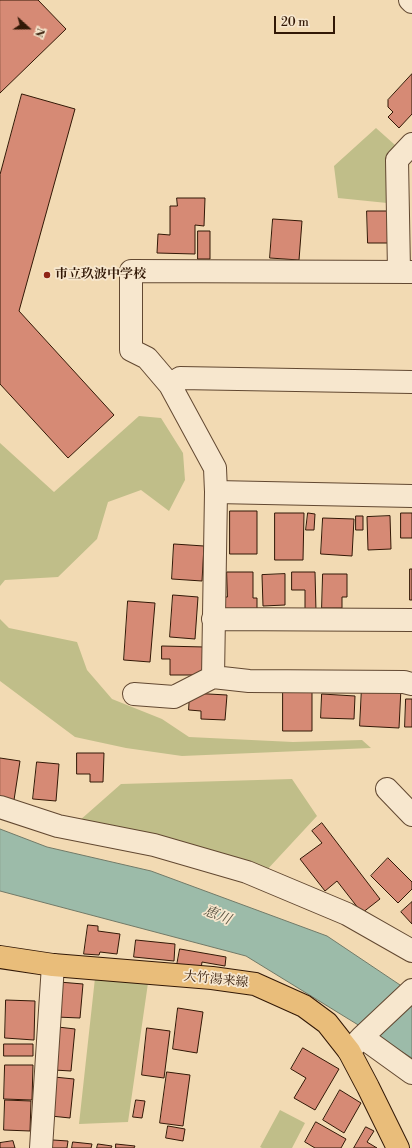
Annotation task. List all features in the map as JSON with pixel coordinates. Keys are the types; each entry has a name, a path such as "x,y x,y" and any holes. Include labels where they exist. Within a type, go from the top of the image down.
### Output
{"main road":[{"name":"大竹湯来線","path":"0,957 52,965 212,978 255,984 304,1006 327,1022 359,1040 368,1087 398,1148"}],"street":[{"path":"213,677 216,492 215,468 170,385 147,358 132,350 131,271 406,272 397,160 412,144"},
{"path":"170,385 180,378 412,382"},
{"path":"216,492 412,496"},
{"path":"213,619 412,620"},
{"path":"134,694 174,697 213,677 249,681 404,682 412,684"},
{"path":"387,789 412,815"},
{"path":"0,807 58,826 154,845 246,872 347,914 412,951"},
{"path":"41,1148 52,965"},
{"path":"412,990 359,1040 412,1073"}],"shaded area":[{"path":"376,128 404,153 397,204 338,198 334,166"},
{"path":"139,416 161,418 183,453 185,480 169,511 141,490 108,502 97,539 58,577 5,580 0,586 0,443 54,492"},
{"path":"0,619 9,628 77,642 87,670 112,699 162,719 189,737 293,742 362,740 371,748 182,756 126,748 75,737 0,681"},
{"path":"292,779 317,816 265,872 79,821 121,784"},
{"path":"95,978 148,983 128,1122 79,1124"},
{"path":"280,1110 305,1123 292,1148 260,1147"}],"water":[{"name":"恵川","path":"0,829 47,847 151,871 327,936 412,993 412,1058 246,956 0,891"}],"building":[{"path":"0,0 38,0 66,29 0,93"},
{"path":"412,74 412,114 399,128 388,117 393,112 388,107 388,100"},
{"path":"22,94 75,109 19,311 114,415 68,458 0,384 0,175"},
{"path":"177,198 205,198 204,226 195,225 195,254 157,253 158,234 170,235 170,206 177,206"},
{"path":"367,211 391,211 391,243 368,243"},
{"path":"273,219 302,221 299,260 270,258"},
{"path":"198,231 210,231 210,259 198,259"},
{"path":"230,511 257,511 257,554 230,554"},
{"path":"275,513 304,513 303,560 275,560"},
{"path":"308,513 315,514 314,530 306,530"},
{"path":"401,513 412,513 412,538 401,538"},
{"path":"356,516 363,516 363,530 356,530"},
{"path":"390,516 391,549 368,550 367,517"},
{"path":"323,518 354,519 352,556 321,554"},
{"path":"174,544 204,546 202,581 172,579"},
{"path":"410,569 412,569 412,600 410,600"},
{"path":"227,572 253,572 253,598 257,598 257,612 222,611 222,597 227,597"},
{"path":"292,572 315,572 316,611 305,611 305,590 292,590"},
{"path":"285,574 285,605 263,606 262,575"},
{"path":"323,574 347,574 347,597 342,597 342,608 322,608"},
{"path":"173,595 198,597 195,639 170,637"},
{"path":"128,601 155,603 150,662 124,660"},
{"path":"162,646 205,647 204,675 170,675 170,659 162,659"},
{"path":"362,686 401,688 399,728 360,726"},
{"path":"283,691 312,691 312,731 283,731"},
{"path":"190,693 227,695 225,720 201,719 201,711 189,710"},
{"path":"322,694 355,696 354,719 321,718"},
{"path":"406,699 412,699 412,727 405,727"},
{"path":"77,753 104,753 103,782 90,782 90,774 77,774"},
{"path":"0,758 20,761 14,800 0,798"},
{"path":"37,762 59,764 56,801 33,799"},
{"path":"322,823 380,899 362,913 337,881 325,891 300,859 322,843 312,831"},
{"path":"388,858 412,882 412,889 398,903 371,876"},
{"path":"412,902 412,924 401,912"},
{"path":"88,925 98,926 98,931 120,934 117,954 100,952 99,955 84,954"},
{"path":"136,940 175,944 174,961 134,957"},
{"path":"180,949 226,957 225,966 202,962 201,969 177,965"},
{"path":"59,982 83,984 80,1018 56,1017"},
{"path":"6,1000 35,1001 34,1040 5,1038"},
{"path":"178,1008 203,1012 197,1053 173,1049"},
{"path":"58,1027 75,1029 71,1071 54,1070"},
{"path":"147,1028 170,1031 164,1078 142,1075"},
{"path":"4,1044 33,1044 33,1056 4,1056"},
{"path":"303,1048 339,1069 315,1110 294,1098 306,1078 291,1069"},
{"path":"5,1065 33,1065 32,1100 4,1099"},
{"path":"167,1072 190,1075 183,1126 160,1123"},
{"path":"54,1077 74,1079 70,1118 51,1116"},
{"path":"340,1090 361,1103 344,1133 323,1120"},
{"path":"5,1100 31,1101 30,1131 4,1130"},
{"path":"136,1100 145,1101 142,1118 133,1117"},
{"path":"316,1122 346,1139 341,1148 315,1148 305,1142"},
{"path":"168,1126 185,1129 183,1141 166,1138"},
{"path":"366,1127 374,1131 367,1142 377,1148 354,1148"},
{"path":"53,1140 68,1141 67,1148 52,1148"},
{"path":"13,1141 15,1148 0,1148 0,1143"},
{"path":"73,1142 92,1144 91,1148 72,1148"},
{"path":"98,1144 112,1146 111,1148 97,1148"},
{"path":"116,1144 135,1146 134,1148 116,1148"}],"place":[{"name":"市立玖波中学校","path":"47,275"}]}
